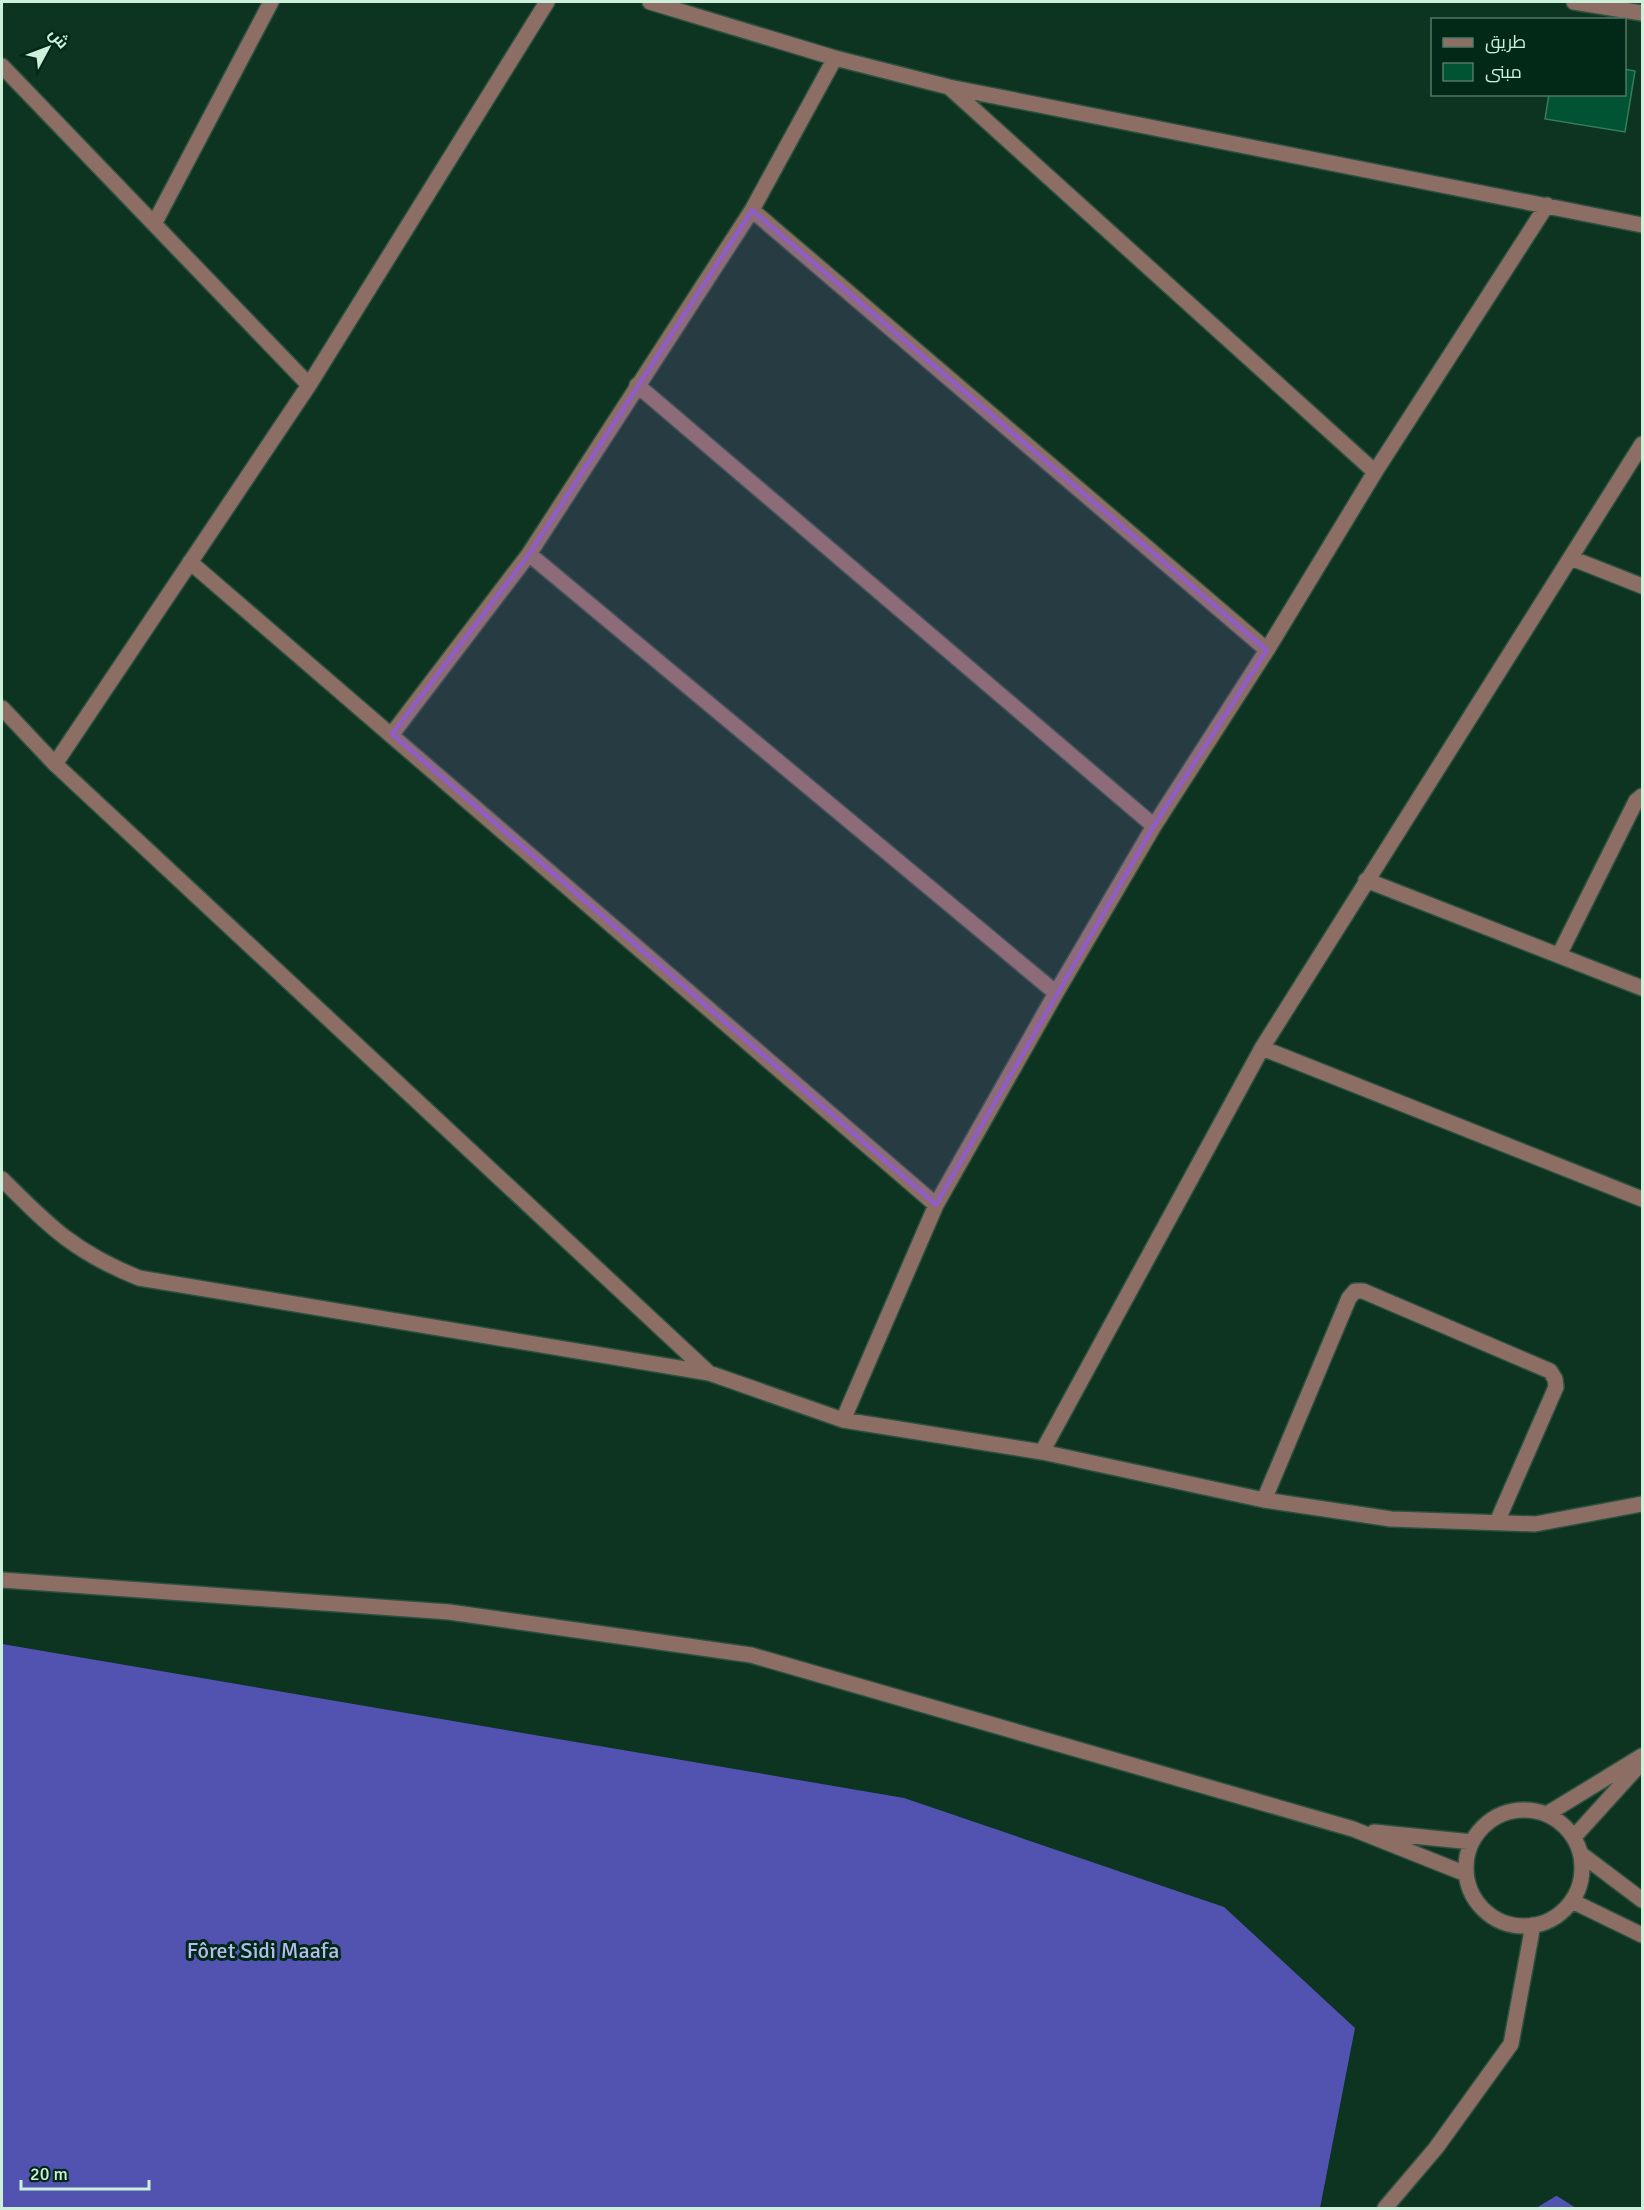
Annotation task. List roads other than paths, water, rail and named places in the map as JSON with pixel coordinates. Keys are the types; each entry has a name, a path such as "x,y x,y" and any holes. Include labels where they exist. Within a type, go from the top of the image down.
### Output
{"street":[{"path":"154,225 271,2"},
{"path":"55,764 309,385 547,2"},
{"path":"650,2 835,58 949,87 1547,205 1642,220"},
{"path":"1574,2 1642,13"},
{"path":"392,734 530,554 752,210 835,58"},
{"path":"2,66 309,385"},
{"path":"949,87 1375,472"},
{"path":"843,1420 936,1205 1056,993 1154,826 1267,650 1375,472 1547,205"},
{"path":"752,210 1267,650"},
{"path":"637,386 1154,826"},
{"path":"1042,1452 1262,1048 1642,444"},
{"path":"530,554 1056,993"},
{"path":"1570,558 1642,586"},
{"path":"190,562 936,1205"},
{"path":"2,708 55,764 709,1373"},
{"path":"1559,955 1636,801 1642,796"},
{"path":"1366,880 1642,988"},
{"path":"1262,1048 1642,1199"},
{"path":"2,1179 55,1232 82,1251 139,1278 709,1373 843,1420 1042,1452 1264,1500 1391,1519 1535,1524 1642,1504"},
{"path":"1264,1500 1349,1298 1355,1291 1363,1291 1550,1371 1556,1379 1556,1387 1497,1522"},
{"path":"2,1580 449,1612 751,1655 1353,1829 1467,1874"},
{"path":"1547,1814 1642,1756"},
{"path":"1574,1837 1642,1762"},
{"path":"1530,1809 1547,1814 1574,1837 1581,1854 1581,1879 1572,1901 1561,1913 1533,1925 1518,1926 1490,1915 1478,1903 1467,1874 1466,1857 1481,1827 1496,1816 1530,1809"},
{"path":"1353,1829 1472,1842"},
{"path":"1581,1854 1642,1900"},
{"path":"1572,1901 1642,1935"},
{"path":"1385,2208 1436,2148 1511,2044 1533,1925"}],"park label":[{"name":"Fôret Sidi Maafa","path":"263,1950"}]}
